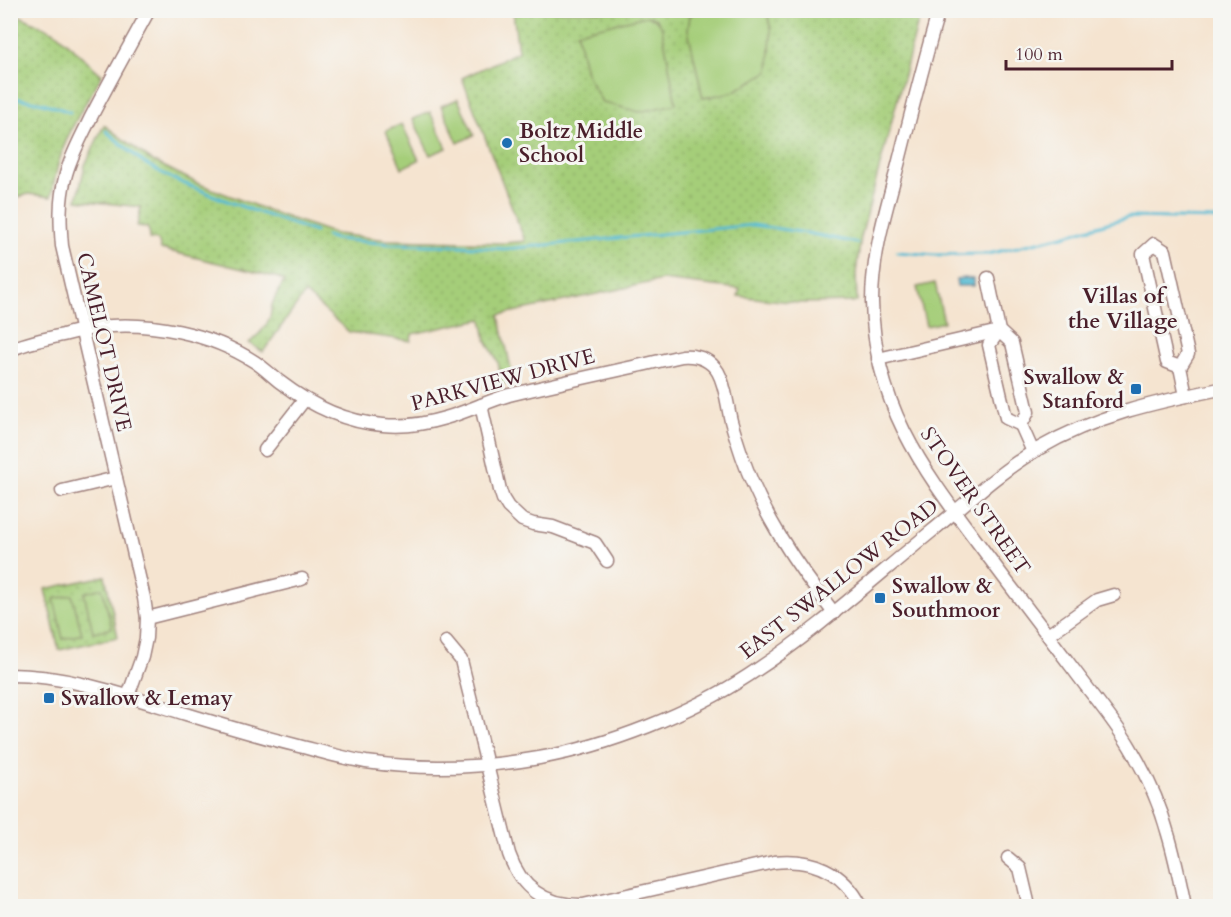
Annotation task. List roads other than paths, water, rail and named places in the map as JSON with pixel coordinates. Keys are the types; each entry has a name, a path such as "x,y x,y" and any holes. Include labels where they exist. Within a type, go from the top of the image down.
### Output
{"street":[{"name":"CAMELOT DRIVE","path":"128,696 142,657 147,618 62,246 60,223 61,200 70,162 149,10"},
{"name":"STOVER STREET","path":"939,10 876,254 872,300 874,330 885,385 908,441 955,513 1116,726 1143,769 1168,833 1185,906"},
{"path":"1180,367 1167,362 1143,254 1154,244 1165,251 1188,354 1180,367 1186,396"},
{"path":"988,278 999,331 1012,343 1028,412 1022,425"},
{"name":"PARKVIEW DRIVE","path":"10,350 24,344 97,327 141,326 171,330 208,340 255,362 280,382 324,410 366,423 405,426 445,418 507,396 682,356 701,358 710,363 721,378 742,457 771,521 809,580 834,613"},
{"path":"878,359 999,331"},
{"path":"999,331 988,345 1006,418 1022,425 1033,452"},
{"name":"EAST SWALLOW ROAD","path":"10,675 58,680 128,696 269,739 364,762 404,766 453,766 488,765 541,758 598,744 674,716 747,677 834,613 999,476 1033,452 1073,430 1106,417 1221,389"},
{"path":"265,450 305,399"},
{"path":"481,405 500,490 508,507 522,520 553,527 595,543 607,561"},
{"path":"62,491 116,478"},
{"path":"147,618 302,579"},
{"path":"1048,635 1097,600 1114,595"},
{"path":"446,642 461,660 513,866 535,893 561,904 583,905 774,862 788,861 804,862 838,877 848,886 861,906"},
{"path":"1008,858 1020,868 1029,906"}],"water":[{"path":"956,279 973,279 973,286 957,286"}],"waterway":[{"path":"10,97 43,103 70,112"},
{"path":"106,131 144,163 173,179 232,203 315,232"},
{"path":"897,252 936,255 988,254 1128,217 1220,219"},
{"path":"326,236 335,239 390,244 505,249 753,225 857,243"}],"place":[{"name":"Boltz Middle School","path":"507,143"},
{"name":"Swallow & Stanford","path":"1136,389"},
{"name":"Swallow & Southmoor","path":"880,598"},
{"name":"Swallow & Lemay","path":"49,698"}],"district":[{"name":"Villas of the Village","path":"1123,308"}]}
